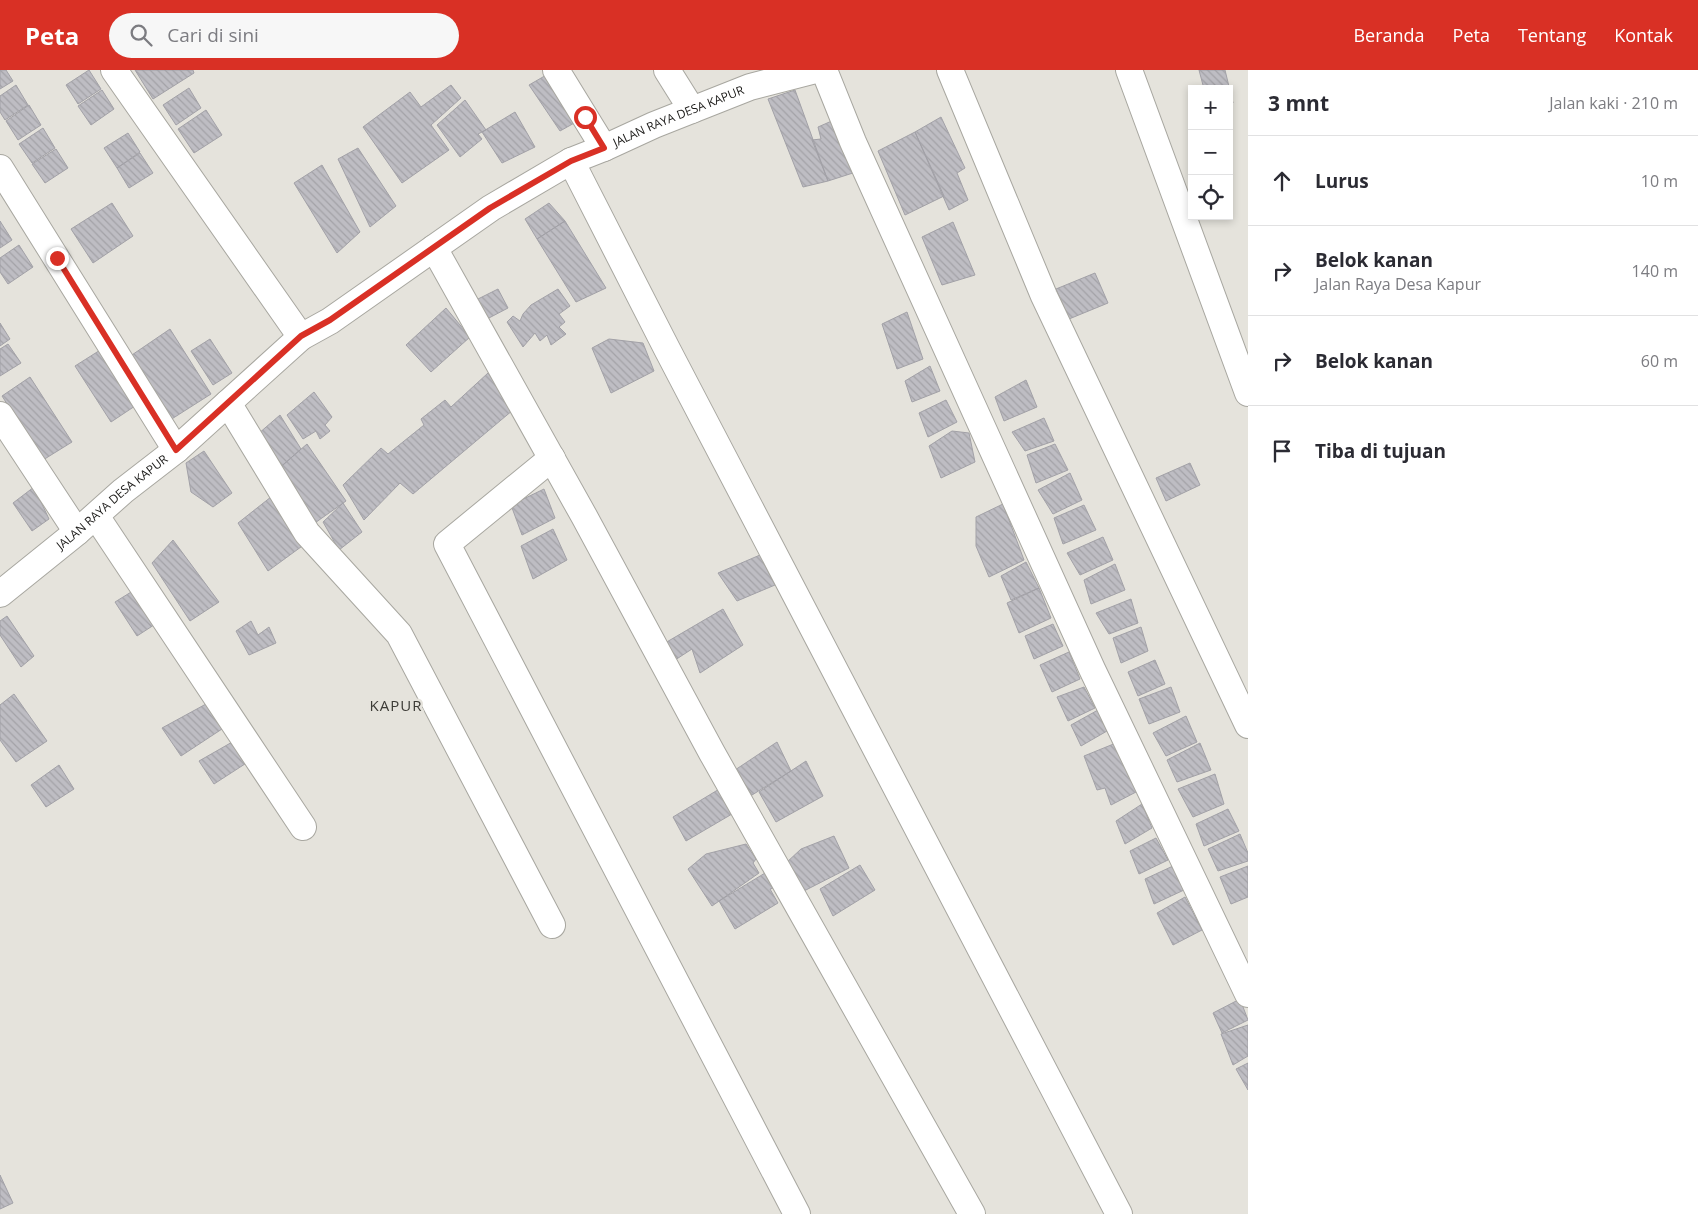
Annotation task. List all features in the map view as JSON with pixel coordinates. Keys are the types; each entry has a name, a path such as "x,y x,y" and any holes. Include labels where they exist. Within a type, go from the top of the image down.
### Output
{"street":[{"path":"114,70 301,336"},
{"path":"556,70 604,148"},
{"path":"666,70 692,110"},
{"path":"950,70 1044,296 1248,725"},
{"path":"1129,70 1248,393"},
{"path":"810,71 854,142 1092,669 1248,994"},
{"name":"JALAN RAYA DESA KAPUR","path":"0,594 86,524 123,491 176,450 301,336 330,320 490,208 571,161 654,125 750,87 810,71"},
{"path":"571,161 1119,1214"},
{"path":"0,168 176,450"},
{"path":"434,248 552,458 712,753 972,1214"},
{"path":"228,403 307,533 399,634 552,925"},
{"path":"0,415 86,524 303,827"},
{"path":"552,458 448,544 797,1214"}],"building":[{"path":"0,70 6,70 13,81 0,89"},
{"path":"89,70 101,89 78,104 66,85"},
{"path":"135,70 193,70 194,73 153,99"},
{"path":"555,70 585,117 560,131 529,85"},
{"path":"1199,70 1225,70 1229,85 1203,85"},
{"path":"16,85 28,105 5,120 0,112 0,96"},
{"path":"451,85 461,98 431,125 449,150 402,183 363,127 410,92 421,107"},
{"path":"189,88 201,108 176,125 163,105"},
{"path":"102,90 114,109 91,125 78,106"},
{"path":"795,90 828,181 803,187 768,99"},
{"path":"465,100 486,130 478,134 482,139 460,157 437,125"},
{"path":"29,105 41,125 18,140 6,121"},
{"path":"206,110 222,135 194,153 178,129"},
{"path":"515,112 535,147 502,163 482,132"},
{"path":"941,117 965,168 957,173 968,200 949,210 915,132"},
{"path":"834,120 856,172 828,181 812,140 821,139 818,127"},
{"path":"43,128 55,148 32,163 19,144"},
{"path":"915,132 944,196 905,215 878,151"},
{"path":"128,133 140,152 117,168 104,148"},
{"path":"358,148 396,206 370,227 338,159"},
{"path":"56,149 68,168 45,183 32,164"},
{"path":"140,153 153,173 129,188 117,168"},
{"path":"322,165 360,232 337,253 294,183"},
{"path":"112,203 133,236 93,263 71,229"},
{"path":"549,203 565,221 537,239 525,219"},
{"path":"0,221 12,240 0,248"},
{"path":"565,221 606,288 576,302 537,239"},
{"path":"953,222 975,275 942,285 922,237"},
{"path":"19,245 33,267 8,284 0,272 0,258"},
{"path":"1095,273 1108,303 1069,319 1056,289"},
{"path":"498,289 508,308 487,319 476,300"},
{"path":"558,289 570,306 559,314 565,322 559,327 566,334 551,345 547,335 540,341 535,333 523,347 507,322 513,316 520,321 531,305"},
{"path":"446,308 470,337 431,372 406,345"},
{"path":"907,312 923,359 897,369 882,324"},
{"path":"0,323 10,339 0,346"},
{"path":"170,329 211,394 167,422 126,359"},
{"path":"210,339 232,373 213,385 191,351"},
{"path":"609,339 643,343 654,371 611,393 592,348"},
{"path":"8,344 21,363 0,376 0,349"},
{"path":"105,347 141,402 111,422 75,366"},
{"path":"930,366 940,391 912,402 905,381"},
{"path":"488,373 513,410 413,494 400,483 364,520 343,485 381,448 388,454 424,425 421,419 445,400 451,407"},
{"path":"30,377 72,442 43,460 2,396"},
{"path":"1026,380 1037,407 1004,421 995,397"},
{"path":"314,392 332,417 325,425 330,431 320,439 316,431 303,439 287,415"},
{"path":"946,400 957,422 928,437 919,413"},
{"path":"280,415 301,449 282,466 258,434"},
{"path":"1044,418 1054,441 1025,451 1012,432"},
{"path":"952,431 969,433 975,462 941,478 929,446"},
{"path":"307,444 346,501 312,525 278,469"},
{"path":"1055,444 1068,470 1036,483 1027,455"},
{"path":"204,451 232,493 213,507 191,492 186,463"},
{"path":"1190,463 1200,485 1166,501 1156,478"},
{"path":"1070,473 1082,500 1053,514 1038,490"},
{"path":"34,487 49,519 32,531 13,503"},
{"path":"544,489 555,518 522,535 511,505"},
{"path":"276,493 305,544 268,571 238,523"},
{"path":"343,503 362,532 339,550 323,522"},
{"path":"1003,504 1024,560 989,577 976,546 976,517"},
{"path":"1084,505 1096,530 1063,544 1054,518"},
{"path":"553,529 567,560 533,579 521,546"},
{"path":"1103,537 1113,560 1080,575 1067,553"},
{"path":"173,540 219,602 190,621 152,563"},
{"path":"760,555 775,585 737,601 718,573"},
{"path":"1026,562 1039,588 1011,600 1001,576"},
{"path":"1115,564 1125,590 1091,604 1084,580"},
{"path":"1039,588 1051,618 1019,633 1007,603"},
{"path":"136,589 157,623 137,636 115,602"},
{"path":"1131,599 1138,623 1109,634 1096,613"},
{"path":"723,609 743,645 700,673 692,649 672,662 665,643"},
{"path":"7,616 34,656 21,667 0,635 0,621"},
{"path":"251,621 258,635 269,627 276,643 249,655 236,631"},
{"path":"1053,624 1063,646 1034,659 1025,636"},
{"path":"1141,627 1148,651 1121,663 1113,638"},
{"path":"1069,652 1080,679 1052,692 1040,665"},
{"path":"1155,660 1165,684 1138,696 1128,672"},
{"path":"1084,687 1095,708 1068,721 1057,697"},
{"path":"1171,687 1180,712 1149,724 1139,699"},
{"path":"14,694 47,741 16,762 0,740 0,705"},
{"path":"206,704 222,729 181,756 162,728"},
{"path":"1098,710 1107,731 1081,746 1071,725"},
{"path":"1186,716 1197,742 1166,756 1153,733"},
{"path":"234,741 248,762 214,784 199,761"},
{"path":"777,742 791,771 752,795 735,770"},
{"path":"1116,743 1138,791 1111,805 1105,788 1097,790 1084,756"},
{"path":"1200,743 1211,770 1177,782 1167,760"},
{"path":"806,761 823,796 776,822 759,792"},
{"path":"59,765 74,789 46,807 31,785"},
{"path":"1215,774 1224,804 1193,817 1178,789"},
{"path":"721,788 732,814 686,841 673,817"},
{"path":"1142,804 1152,828 1125,844 1116,821"},
{"path":"1228,809 1239,831 1204,846 1196,824"},
{"path":"1240,834 1248,853 1248,861 1218,871 1208,849"},
{"path":"834,836 849,868 800,893 786,863 801,849"},
{"path":"1156,838 1168,860 1139,874 1130,851"},
{"path":"746,844 756,859 753,863 759,873 712,906 688,869 706,854"},
{"path":"860,865 875,890 833,916 820,889"},
{"path":"1173,866 1184,890 1154,904 1145,879"},
{"path":"1248,866 1248,897 1231,904 1220,877"},
{"path":"770,870 777,887 770,889 778,903 735,929 719,901"},
{"path":"1185,897 1202,930 1173,945 1157,913"},
{"path":"1240,999 1248,1020 1222,1033 1213,1013"},
{"path":"1248,1025 1248,1056 1233,1065 1221,1034"},
{"path":"1248,1063 1248,1090 1236,1069"},
{"path":"0,1175 13,1203 0,1209"}],"district":[{"name":"KAPUR","path":"396,706"}],"route":[{"path":"57,258 176,450 301,336 330,320 490,208 571,161 604,148 585,117"}]}
